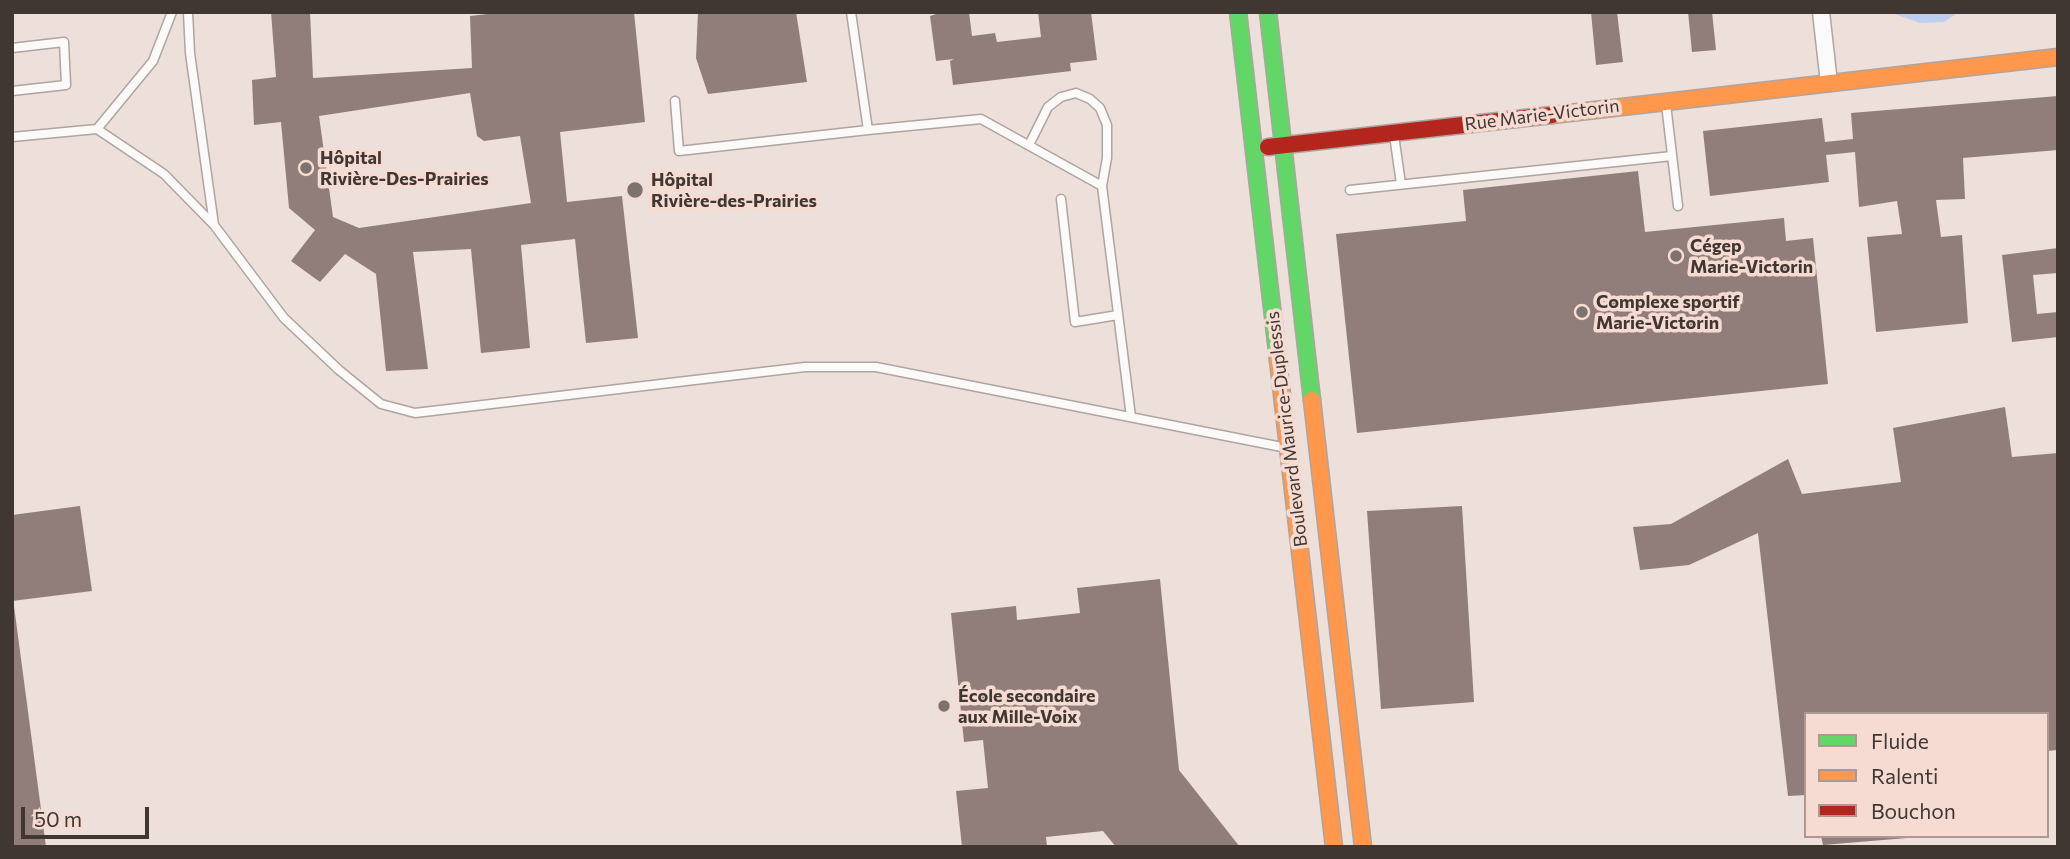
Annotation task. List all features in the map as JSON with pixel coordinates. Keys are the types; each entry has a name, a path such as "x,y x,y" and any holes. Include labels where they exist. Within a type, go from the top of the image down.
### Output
{"street":[{"name":"Boulevard Maurice-Duplessis","path":"1238,12 1289,424 1287,448 1309,500 1330,564 1363,847"},
{"name":"Boulevard Maurice-Duplessis","path":"1268,12 1309,423 1309,500 1303,566 1334,847"},
{"path":"1821,12 1829,83"},
{"name":"Rue Marie-Victorin","path":"1255,148 2058,57"}],"lane":[{"path":"97,129 153,61 172,12"},
{"path":"188,12 190,52 215,225"},
{"path":"851,12 868,130"},
{"path":"12,48 64,42 66,85 12,91"},
{"path":"1029,145 1048,107 1061,97 1076,93 1100,107 1107,125 1107,158 1102,186 1131,417"},
{"path":"675,101 679,150 981,119 1102,186"},
{"path":"1666,101 1678,206"},
{"path":"12,137 97,129 164,174 215,225 284,318 381,404 415,413 805,368 876,367 1287,448"},
{"path":"1393,132 1401,184"},
{"path":"1350,190 1672,156"},
{"path":"1061,199 1075,322 1118,315"},
{"path":"1303,566 1330,564"}],"water":[{"path":"1889,12 1959,12 1944,22 1920,23"}],"building":[{"name":"Hôpital Rivière-Des-Prairies","path":"271,12 310,12 313,78 472,68 470,16 505,12 634,12 645,122 560,132 567,202 622,196 638,338 586,343 575,239 521,245 530,348 481,353 471,249 413,252 428,369 386,371 376,274 345,254 320,282 291,261 315,230 289,208 281,122 254,125 252,80 276,77","holes":["470,93 477,136 484,141 520,136 531,203 359,228 333,217 319,116"]},
{"path":"698,12 796,12 807,82 708,94 696,58"},
{"path":"942,12 969,12 972,36 995,33 997,42 1041,37 1038,12 1091,12 1097,60 1070,63 1071,71 953,85 950,61 954,59 936,61 930,16"},
{"path":"1591,12 1617,12 1623,62 1596,65"},
{"path":"1688,12 1712,12 1716,50 1692,52"},
{"path":"2058,96 2058,150 1963,158 1965,199 1936,200 1941,237 1962,235 1968,323 1876,332 1867,237 1902,234 1897,201 1859,207 1855,152 1826,155 1829,182 1710,196 1703,131 1822,118 1825,142 1853,139 1851,113"},
{"name":"Complexe sportif Marie-Victorin","path":"1638,171 1645,232 1784,218 1786,241 1813,238 1828,384 1357,433 1336,234 1466,221 1463,190"},
{"path":"2058,248 2058,273 2033,275 2037,314 2058,312 2058,337 2012,342 2002,255"},
{"path":"2005,407 2012,457 2058,453 2058,750 2049,751 2049,712 1804,712 1804,795 1788,796 1758,533 1689,565 1640,570 1633,527 1671,524 1788,459 1802,494 1901,482 1893,428"},
{"path":"80,506 92,591 12,601 12,515"},
{"path":"1462,506 1474,702 1381,709 1367,511"},
{"path":"1160,579 1179,770 1240,847 1116,847 1103,831 1046,837 1047,847 962,847 956,791 988,788 983,740 964,742 951,613 1016,606 1017,620 1080,613 1077,588"},
{"path":"14,606 46,847 12,847"},
{"path":"1821,838 1907,838 1823,845"}],"traffic: fast":[{"path":"1238,12 1278,360"},
{"path":"1268,12 1312,400"}],"traffic: slow":[{"path":"1552,115 2058,57"},
{"path":"1278,360 1334,847"},
{"path":"1312,400 1363,847"}],"traffic: jam":[{"path":"1268,147 1552,115"}],"place":[{"name":"Hôpital Rivière-Des-Prairies","path":"306,168"},
{"name":"Hôpital Rivière-des-Prairies","path":"635,190"},
{"name":"Cégep Marie-Victorin","path":"1676,256"},
{"name":"Complexe sportif Marie-Victorin","path":"1582,312"},
{"name":"École secondaire aux Mille-Voix","path":"944,706"}]}
